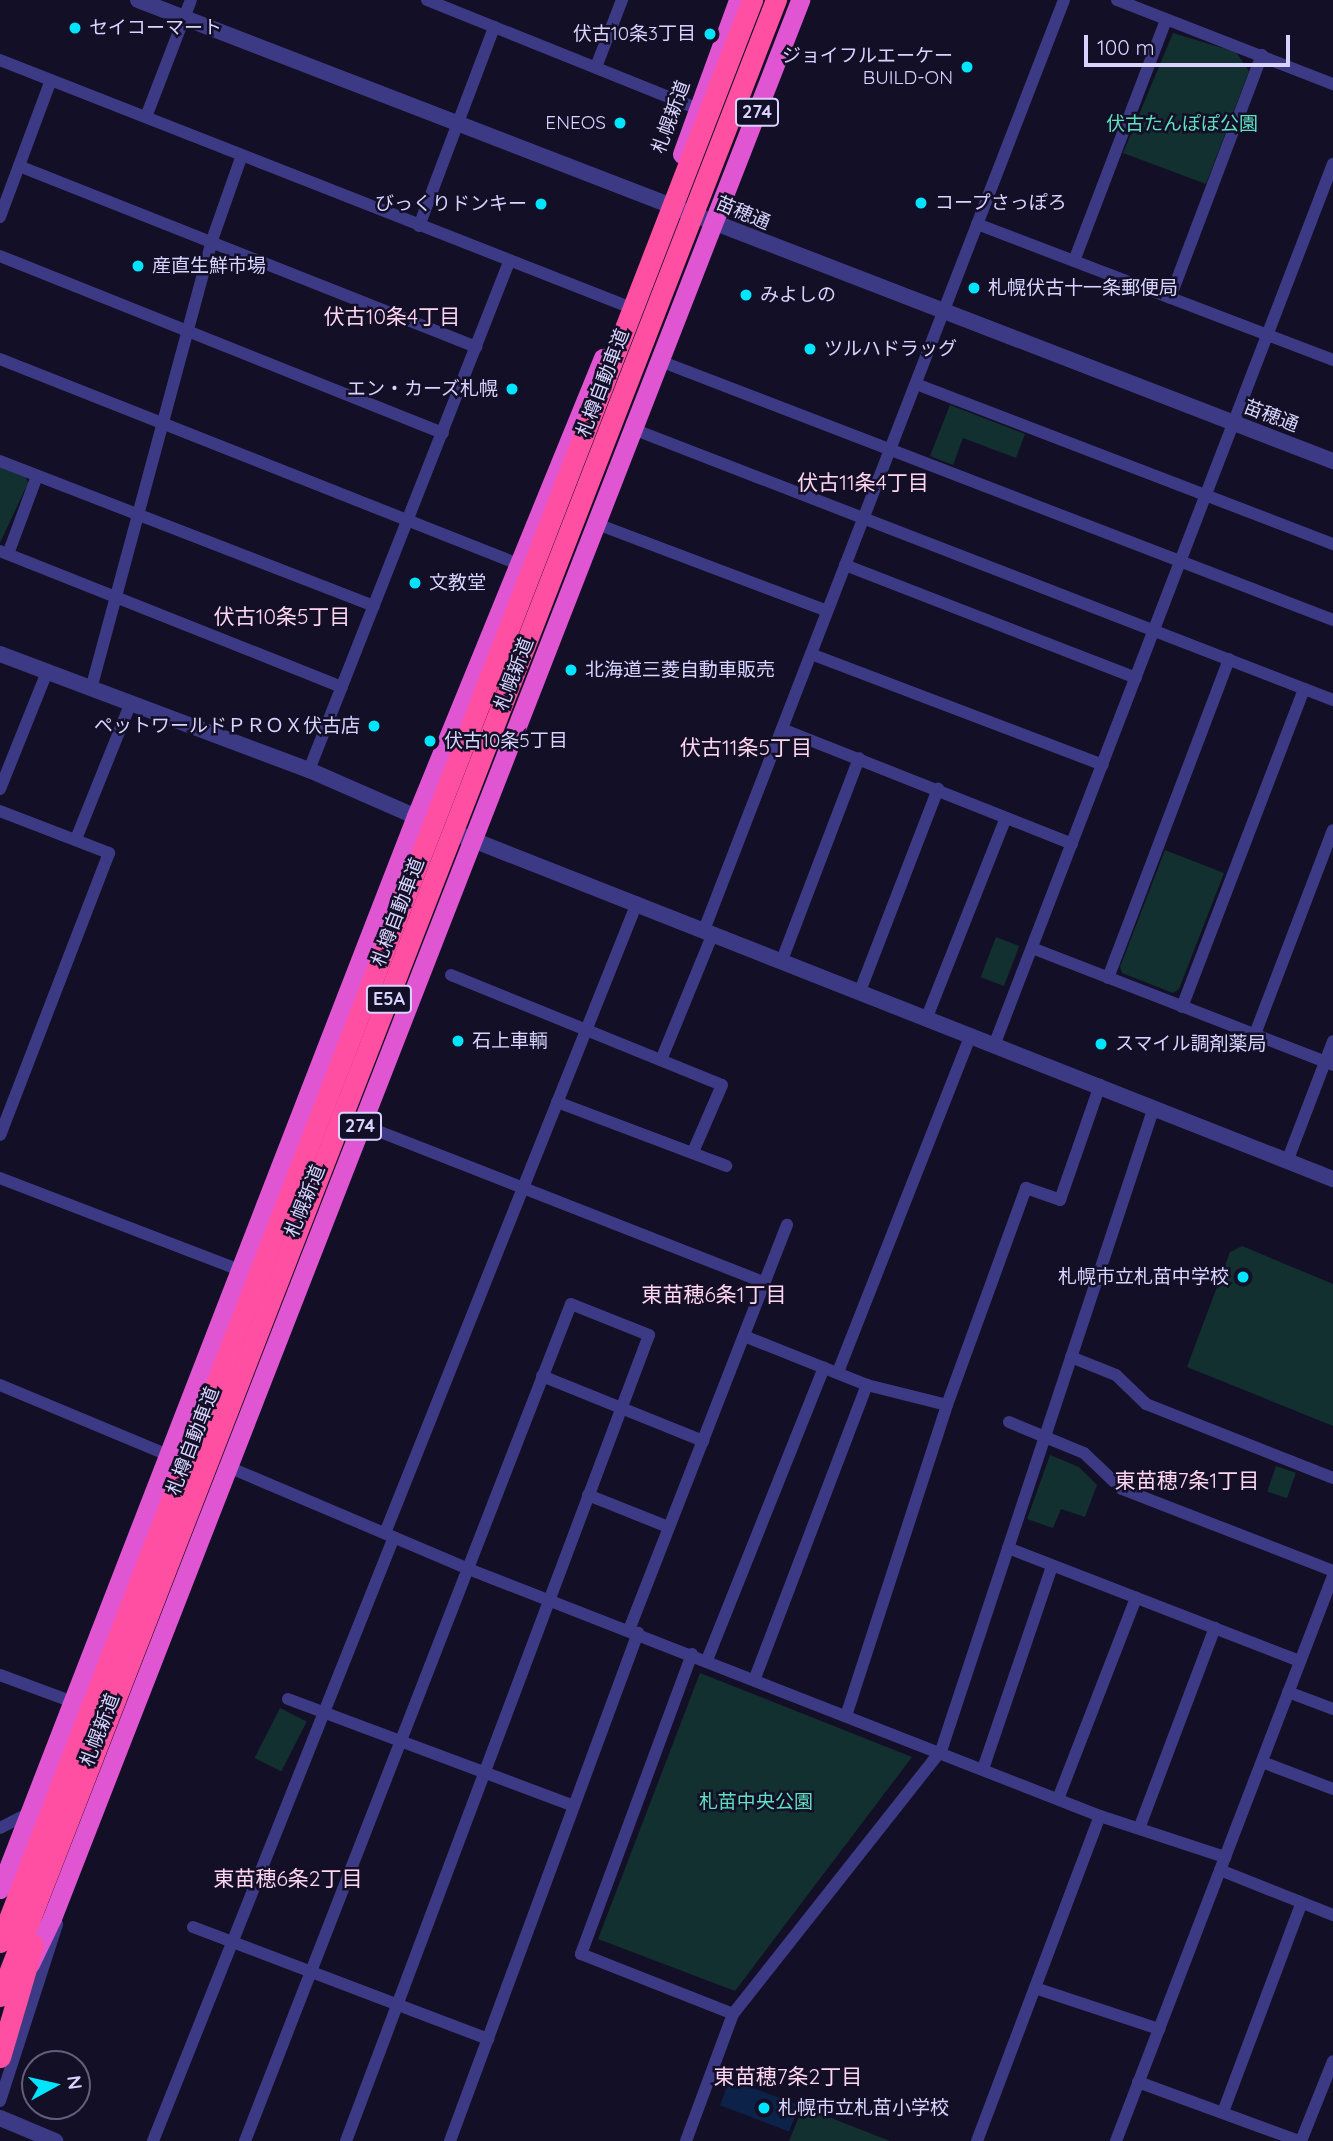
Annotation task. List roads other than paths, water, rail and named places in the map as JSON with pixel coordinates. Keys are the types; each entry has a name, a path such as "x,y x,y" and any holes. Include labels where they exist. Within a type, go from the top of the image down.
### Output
{"highway":[{"name":"札幌新道","path":"0,1889 26,1815 73,1702 166,1454 242,1271 416,816 624,305 738,0"},
{"name":"札樽自動車道","path":"0,1942 752,0"},
{"name":"札樽自動車道","path":"0,1996 776,0"},
{"name":"札幌新道","path":"0,2026 52,1918 226,1466 474,841 800,0"},
{"path":"0,2057 55,1858"}],"street":[{"name":"苗穂通","path":"138,0 943,314 1333,461"},
{"path":"146,117 191,0"},
{"path":"427,0 698,109"},
{"path":"596,67 622,0"},
{"path":"661,1060 782,729 1064,0"},
{"path":"1117,0 1333,84"},
{"path":"1074,261 1166,20"},
{"path":"419,226 494,27"},
{"path":"1170,298 1262,55"},
{"path":"0,60 624,305"},
{"path":"0,217 51,80"},
{"path":"91,689 211,243 242,155"},
{"path":"996,1043 1333,164"},
{"path":"19,166 477,347"},
{"path":"977,224 1333,360"},
{"path":"0,256 443,433"},
{"path":"310,770 509,262"},
{"path":"0,359 518,564"},
{"path":"660,361 1333,620"},
{"path":"916,384 1333,544"},
{"path":"634,429 1333,700"},
{"path":"0,461 374,606"},
{"path":"37,476 4,552 342,687"},
{"path":"597,524 827,611"},
{"path":"845,565 1136,678"},
{"path":"0,654 130,705 310,770 474,841 996,1043 1333,1179"},
{"path":"811,654 1103,765"},
{"path":"1108,978 1229,659"},
{"path":"0,789 47,672"},
{"path":"1182,1007 1304,689"},
{"path":"76,839 130,705"},
{"path":"782,729 938,789 1005,820 1072,844"},
{"path":"782,960 859,758"},
{"path":"860,991 938,789"},
{"path":"0,811 109,853 0,1135"},
{"path":"927,1017 1005,820"},
{"path":"1255,1034 1333,830"},
{"path":"153,2141 323,1712 523,1186 637,903"},
{"path":"1032,948 1329,1064"},
{"path":"451,975 722,1085 693,1152"},
{"path":"838,1372 971,1035"},
{"path":"1288,1159 1329,1064 1333,1041"},
{"path":"846,1716 947,1405 1026,1188 1060,1200 1100,1085"},
{"path":"557,1102 726,1166"},
{"path":"686,2141 733,2014 941,1751 1154,1107"},
{"path":"360,1124 764,1282"},
{"path":"0,1178 242,1271"},
{"path":"450,2141 574,1806 668,1527 787,1225"},
{"path":"245,2141 571,1304 649,1335 346,2141"},
{"path":"744,1336 867,1385 947,1405"},
{"path":"1071,1357 1116,1375 1146,1404 1333,1478"},
{"path":"707,1660 824,1367"},
{"path":"542,1376 703,1441"},
{"path":"755,1678 867,1385"},
{"path":"1,1388 166,1454"},
{"path":"1009,1422 1084,1453 1122,1489 1333,1573 1115,2141"},
{"path":"226,1466 466,1568 755,1678 1100,1816 1140,1826 1225,1857"},
{"path":"588,1495 668,1527"},
{"path":"1008,1548 1300,1661"},
{"path":"983,1769 1052,1566"},
{"path":"1058,1798 1136,1598"},
{"path":"1140,1826 1215,1628"},
{"path":"692,1654 581,1954 733,2014"},
{"path":"0,1675 73,1702"},
{"path":"1288,1692 1333,1709"},
{"path":"288,1699 574,1806"},
{"path":"1262,1762 1333,1789"},
{"path":"0,1828 26,1815"},
{"path":"977,2141 1100,1816"},
{"path":"0,2101 33,2007 78,1849"},
{"path":"1220,1870 1301,1905 1333,1915"},
{"path":"1223,2112 1301,1905"},
{"path":"192,1927 488,2039"},
{"path":"1035,1988 1158,2029"},
{"path":"1138,2082 1300,2141 1333,2061"},
{"path":"0,2118 55,2141"}],"water":[{"path":"730,2079 799,2106 789,2132 720,2105"}],"place":[{"name":"セイコーマート","path":"75,28"},
{"name":"伏古10条3丁目","path":"710,34"},
{"name":"ジョイフルエーケー BUILD-ON","path":"967,67"},
{"name":"ENEOS","path":"620,123"},
{"name":"コープさっぽろ","path":"921,203"},
{"name":"びっくりドンキー","path":"541,204"},
{"name":"産直生鮮市場","path":"138,266"},
{"name":"札幌伏古十一条郵便局","path":"974,288"},
{"name":"みよしの","path":"746,295"},
{"name":"ツルハドラッグ","path":"810,349"},
{"name":"エン・カーズ札幌","path":"512,389"},
{"name":"文教堂","path":"415,583"},
{"name":"北海道三菱自動車販売","path":"571,670"},
{"name":"ペットワールドＰＲＯＸ伏古店","path":"374,726"},
{"name":"伏古10条5丁目","path":"430,741"},
{"name":"石上車輌","path":"458,1041"},
{"name":"スマイル調剤薬局","path":"1101,1044"},
{"name":"札幌市立札苗中学校","path":"1243,1277"},
{"name":"札幌市立札苗小学校","path":"764,2108"}],"district":[{"name":"伏古10条4丁目","path":"392,316"},
{"name":"伏古11条4丁目","path":"863,482"},
{"name":"伏古10条5丁目","path":"282,616"},
{"name":"伏古11条5丁目","path":"746,747"},
{"name":"東苗穂6条1丁目","path":"714,1294"},
{"name":"東苗穂7条1丁目","path":"1187,1480"},
{"name":"東苗穂6条2丁目","path":"288,1878"},
{"name":"東苗穂7条2丁目","path":"788,2076"}],"park label":[{"name":"伏古たんぽぽ公園","path":"1182,124"},
{"name":"札苗中央公園","path":"756,1802"}]}
